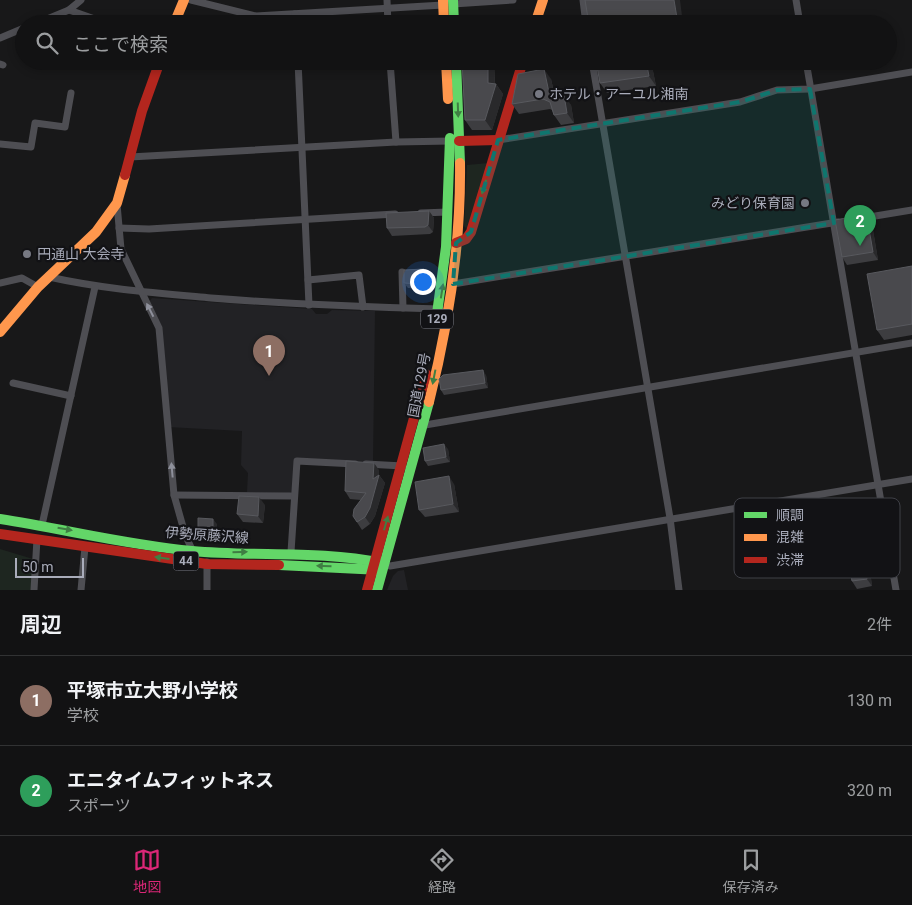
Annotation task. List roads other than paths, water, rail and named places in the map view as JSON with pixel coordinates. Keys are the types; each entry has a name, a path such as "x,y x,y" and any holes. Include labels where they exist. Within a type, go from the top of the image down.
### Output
{"main road":[{"path":"178,15 184,0"},
{"path":"538,15 543,0"},
{"path":"446,15 448,2"},
{"path":"448,2 452,15"},
{"path":"0,332 38,287 96,232 117,203 142,111 157,70"},
{"name":"国道129号","path":"447,70 454,141"},
{"name":"国道129号","path":"377,590 381,566 408,466 429,359 443,309 453,284 456,243 453,212 456,70"},
{"path":"456,243 466,239 470,232 520,70"},
{"path":"454,141 498,140"},
{"name":"国道129号","path":"408,466 425,425 443,309 446,247 453,212"},
{"name":"伊勢原藤沢線","path":"0,519 192,551 291,552 381,566"},
{"name":"伊勢原藤沢線","path":"0,534 207,564 381,566"},
{"name":"国道129号","path":"367,590 381,566"}],"street":[{"path":"57,15 69,10 81,0"},
{"path":"191,0 252,15"},
{"path":"387,0 387,15"},
{"path":"276,15 387,9 448,2 512,0"},
{"path":"583,0 585,15"},
{"path":"796,0 798,15"},
{"path":"69,10 83,15"},
{"path":"0,38 15,32"},
{"path":"299,70 309,305"},
{"path":"391,70 396,142"},
{"path":"593,70 601,125 626,256 670,518 679,590"},
{"path":"807,70 880,498"},
{"path":"498,140 740,102 777,90 810,89 912,72"},
{"path":"0,144 31,147 36,123 65,127 71,93"},
{"path":"130,157 396,142 454,141"},
{"path":"117,203 121,249 140,292 159,328 174,495 192,551 207,564"},
{"path":"453,284 912,210"},
{"path":"410,214 453,212"},
{"path":"120,228 149,229 401,214"},
{"path":"402,272 404,308"},
{"path":"308,280 359,275 363,307"},
{"path":"49,277 95,287 140,292 309,305 443,309"},
{"path":"0,283 22,278 38,287"},
{"path":"42,525 95,287"},
{"path":"425,425 912,343"},
{"path":"13,384 71,396"},
{"path":"291,552 296,461 408,466"},
{"path":"792,498 912,479"},
{"path":"174,495 294,496"},
{"path":"381,566 734,507"},
{"path":"34,590 38,539"},
{"path":"81,590 85,546"},
{"path":"207,552 207,590"}],"place":[{"name":"ホテル・アーユル湘南","path":"539,94"},
{"name":"みどり保育園","path":"805,203"},
{"name":"エニタイムフィットネス","path":"860,246"},
{"name":"円通山 大会寺","path":"27,254"},
{"name":"平塚市立大野小学校","path":"269,376"}]}
